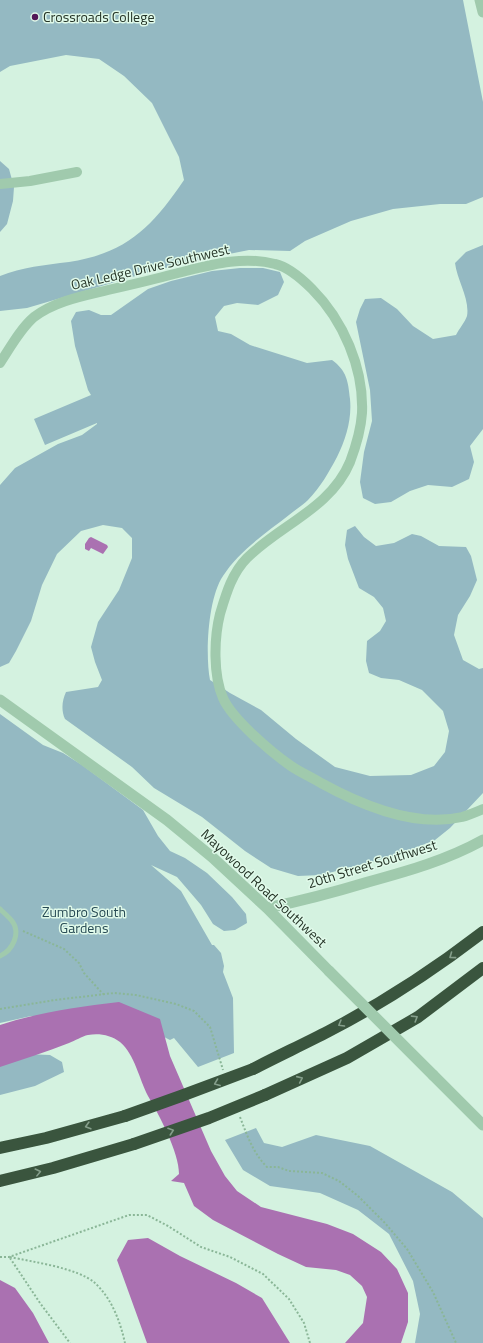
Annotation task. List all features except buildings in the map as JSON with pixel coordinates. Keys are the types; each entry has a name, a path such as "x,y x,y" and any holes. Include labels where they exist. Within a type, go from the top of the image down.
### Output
{"highway":[{"path":"0,1148 46,1138 125,1116 182,1096 253,1068 330,1031 400,990 450,957 483,932"},
{"path":"0,1181 53,1168 134,1144 209,1118 265,1095 360,1051 418,1017 483,968"}],"street":[{"path":"480,0 483,12"},
{"path":"0,184 30,181 76,172"},
{"name":"Oak Ledge Drive Southwest","path":"0,363 19,334 32,319 50,307 76,298 220,263 249,260 278,264 302,278 323,300 340,328 352,353 360,381 362,412 357,440 348,465 334,489 315,506 257,549 244,561 233,577 225,595 218,623 216,647 216,666 224,700 233,714 253,734 291,766 335,791 376,809 398,815 425,818 458,818 483,809"},
{"name":"Mayowood Road Southwest","path":"0,700 167,820 212,857 267,908 483,1125"},
{"name":"20th Street Southwest","path":"267,908 299,902 414,869 441,860 483,840"}],"lane":[{"path":"0,909 12,921 16,929 14,942 5,953 0,956"}],"path":[{"path":"16,929 32,934 64,949 79,963 84,973 103,994"},
{"path":"0,1009 55,1000 114,993 136,995 176,1004 194,1011 210,1027 224,1073"},
{"path":"239,1115 256,1154 267,1167 289,1171 322,1173 340,1181 358,1196 385,1223 407,1250 433,1292 456,1343"},
{"path":"0,1257 9,1256 129,1215 147,1215 168,1226 200,1247 230,1258 262,1274 289,1300 304,1323 310,1343"},
{"path":"9,1256 40,1303 70,1343"},
{"path":"9,1256 76,1272 94,1282 107,1296 120,1322 125,1343"}],"green space":[{"path":"0,0 463,0 483,102 483,197 466,204 440,204 393,209 351,221 305,241 290,251 249,250 204,259 149,272 27,308 0,311 0,276 25,268 69,262 89,258 107,252 136,235 149,224 161,211 184,180 179,157 152,103 124,76 99,59 66,55 10,66 0,72"},
{"path":"0,161 9,169 14,187 13,201 7,224 0,232"},
{"path":"483,245 483,429 470,446 474,462 469,479 452,487 428,485 410,491 391,502 375,504 363,498 360,482 364,452 372,421 370,390 356,322 360,309 365,299 381,298 397,309 413,326 433,339 456,335 467,316 467,303 455,263 466,252"},
{"path":"240,268 263,268 280,272 284,282 278,295 258,305 237,303 224,306 215,317 218,331 231,334 250,345 307,363 332,360 341,368 346,377 350,399 350,414 346,436 337,457 316,490 304,504 245,550 229,567 223,576 214,598 209,626 208,656 210,680 261,710 296,739 335,767 370,776 411,775 434,766 445,752 449,731 443,711 422,690 399,680 381,678 369,673 366,661 367,641 380,631 386,621 383,608 374,597 359,588 348,559 345,545 347,530 355,526 364,537 376,546 394,543 412,534 421,536 439,546 466,547 471,556 477,580 470,596 458,615 454,635 463,660 479,669 483,668 483,793 450,828 435,840 397,855 321,875 298,876 271,868 245,851 202,817 154,788 132,767 65,719 62,706 66,692 98,687 102,680 91,647 98,622 119,590 132,558 132,538 122,528 103,525 81,531 57,554 42,585 31,621 16,651 9,663 0,667 0,485 15,468 58,444 82,435 97,424 45,445 34,419 91,395 88,390 75,346 71,321 76,312 89,310 101,315 111,315 148,289 171,281 212,271"},
{"name":"Zumbro South Gardens","path":"0,714 43,745 63,753 82,765 143,810 158,836 170,851 185,858 207,873 232,897 246,914 247,923 235,930 224,931 213,924 201,905 177,877 151,865 181,891 212,945 214,945 221,953 224,966 223,972 233,998 234,1053 198,1067 174,1038 170,1040 154,1032 31,1016 0,1023"},
{"path":"25,1054 50,1055 62,1062 64,1072 35,1086 0,1095 0,1063"},
{"path":"256,1128 264,1143 282,1147 316,1135 370,1146 452,1192 483,1218 483,1343 415,1343 420,1314 413,1281 389,1234 358,1210 320,1193 270,1186 243,1170 225,1140"}],"shaded area":[{"path":"91,537 107,545 108,547 103,554 91,548 89,551 85,549 85,544"},
{"path":"119,1002 160,1019 170,1056 211,1151 225,1176 237,1191 261,1207 327,1224 353,1234 381,1252 397,1269 408,1293 408,1322 401,1343 345,1343 363,1323 367,1297 362,1286 350,1275 336,1270 306,1267 213,1220 194,1206 184,1183 171,1181 179,1174 176,1155 163,1123 145,1089 133,1060 120,1042 105,1035 96,1034 83,1036 71,1042 0,1067 0,1025 59,1010"},
{"path":"148,1238 262,1298 290,1343 147,1343 117,1260 128,1240"},
{"path":"0,1280 15,1288 33,1313 49,1343 0,1343"}],"place":[{"name":"Crossroads College","path":"35,17"}]}
